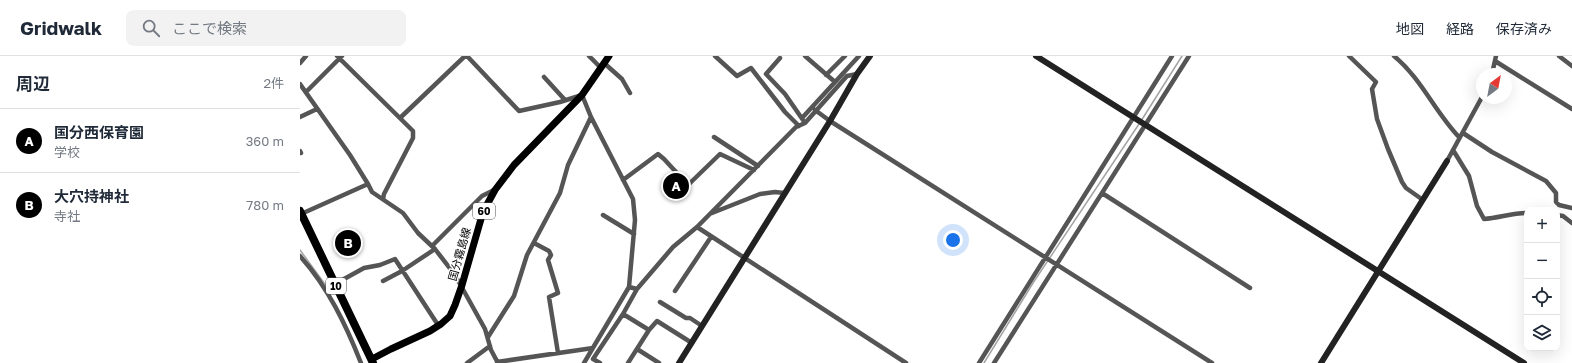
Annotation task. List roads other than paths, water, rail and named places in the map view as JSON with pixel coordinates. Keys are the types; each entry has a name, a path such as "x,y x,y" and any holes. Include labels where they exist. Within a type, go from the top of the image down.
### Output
{"highway":[{"name":"10","path":"301,213 371,362"}],"main road":[{"name":"国分霧島線","path":"371,362 390,348 438,325 450,316 454,309 462,285 478,225 495,190 514,165 582,94 609,56"}],"street":[{"path":"300,63 306,56"},
{"path":"400,118 466,56 519,111 565,100 582,94 591,117 633,200 635,220 629,287 584,363"},
{"path":"589,56 622,79 630,93"},
{"path":"715,56 737,76 751,68 785,112 798,126"},
{"path":"805,56 835,82"},
{"path":"826,75 845,56"},
{"path":"600,363 592,361 623,314 637,289 673,247 696,227 798,126 805,123 859,56"},
{"path":"679,363 830,121 857,74 870,56"},
{"path":"1036,56 1524,363"},
{"path":"979,363 1172,56"},
{"path":"994,363 1056,263 1189,56"},
{"path":"1348,56 1376,82 1372,89 1377,119 1388,149 1406,188 1423,200"},
{"path":"1394,56 1411,72 1450,128 1459,137"},
{"path":"1560,56 1572,66"},
{"path":"306,92 340,57 412,131 413,138 384,194 383,199"},
{"path":"780,58 766,74 785,94 805,123"},
{"path":"1495,59 1572,109"},
{"path":"802,118 835,82 845,74 857,74"},
{"path":"544,78 565,100"},
{"path":"300,84 372,192 403,213 418,233 434,248 462,285 466,295 486,329 490,346 498,363 593,348"},
{"path":"1321,363 1447,161 1478,104"},
{"path":"300,117 318,109"},
{"path":"815,110 830,121 1212,363"},
{"path":"488,337 514,296 527,255 560,192 568,165 591,117"},
{"path":"1463,133 1492,152 1546,181 1556,193 1556,202 1559,205 1572,208"},
{"path":"714,137 756,168"},
{"path":"1453,150 1469,176 1478,206 1484,219 1498,218 1514,213 1524,213"},
{"path":"623,180 658,154 688,185 720,154 756,168"},
{"path":"301,213 368,184"},
{"path":"383,281 402,271 434,248 482,196 495,190"},
{"path":"706,217 718,210 760,194 775,192 784,193"},
{"path":"1102,193 1250,288"},
{"path":"603,215 634,234"},
{"path":"1560,216 1572,223"},
{"path":"696,227 906,363"},
{"path":"675,291 711,237"},
{"path":"534,243 549,251 551,255 548,260 558,293 549,297 558,353"},
{"path":"300,256 310,267 347,328 361,363"},
{"path":"335,284 364,268 384,264 395,259 438,325"},
{"path":"629,287 637,289"},
{"path":"330,299 340,296"},
{"path":"660,302 702,326"},
{"path":"623,314 649,330"},
{"path":"628,363 649,330 657,321 692,342"},
{"path":"467,363 490,346"},
{"path":"637,349 659,363"}],"waterway":[{"path":"1141,121 1182,56"},
{"path":"984,363 1033,283 1139,124"},
{"path":"300,250 330,291"}],"place":[{"name":"国分西保育園","path":"676,186"},
{"name":"大穴持神社","path":"348,243"}]}
